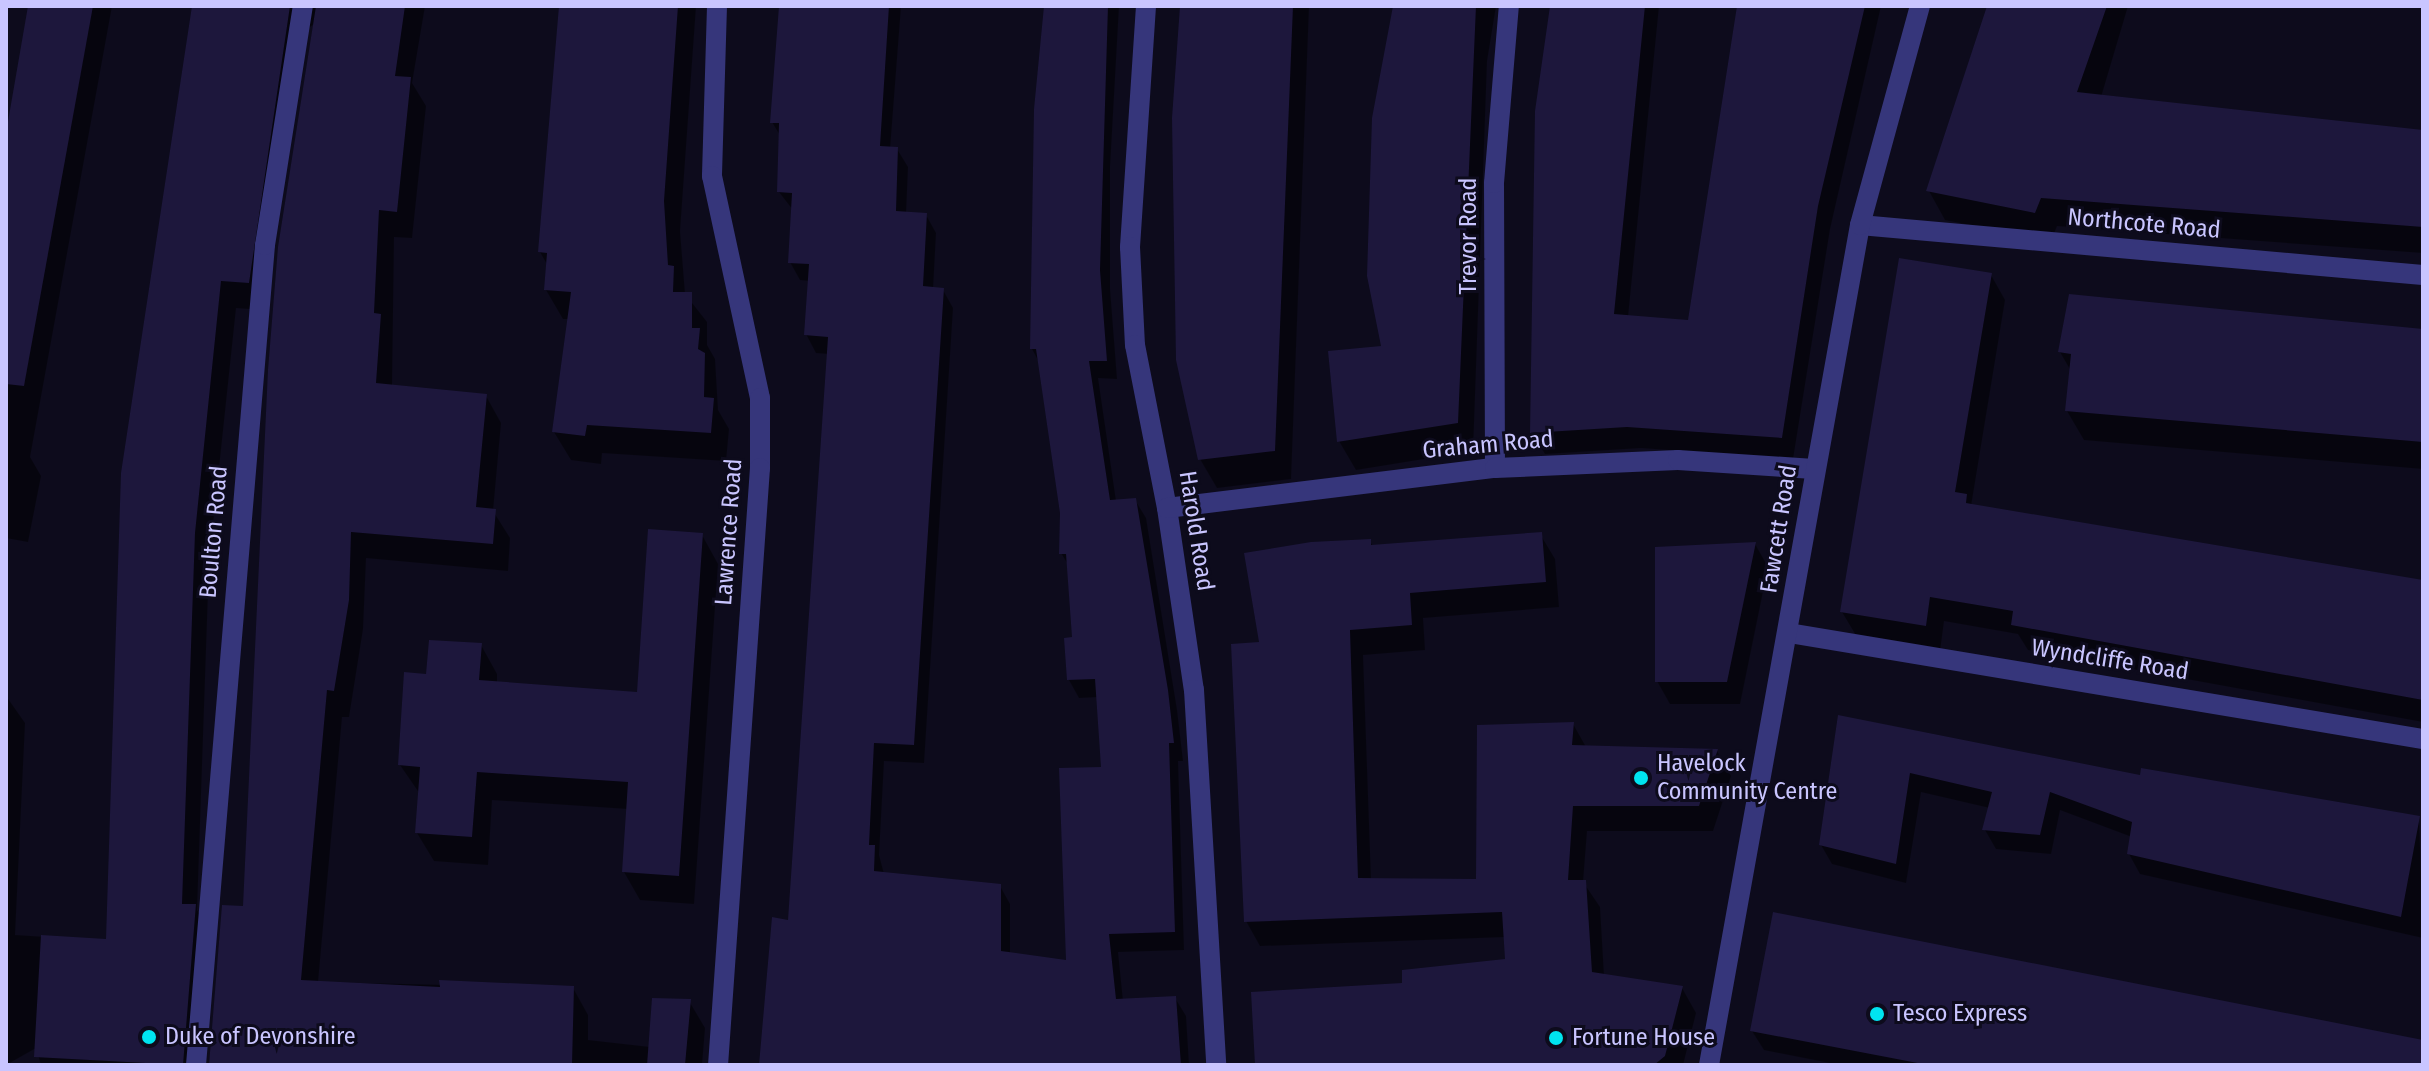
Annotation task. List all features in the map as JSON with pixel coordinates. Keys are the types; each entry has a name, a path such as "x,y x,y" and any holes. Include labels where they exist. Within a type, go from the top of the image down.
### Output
{"street":[{"name":"Boulton Road","path":"196,1065 265,245 303,6"},
{"name":"Lawrence Road","path":"717,6 712,176 760,398 760,468 718,1065"},
{"name":"Harold Road","path":"1146,6 1130,247 1135,345 1167,508 1194,690 1216,1065"},
{"name":"Trevor Road","path":"1495,468 1494,183 1509,6"},
{"name":"Fawcett Road","path":"1709,1065 1860,225 1920,6"},
{"name":"Northcote Road","path":"1860,225 2423,275"},
{"name":"Graham Road","path":"1167,508 1495,468 1678,460 1814,469"},
{"name":"Wyndcliffe Road","path":"1789,633 2423,739"}],"building":[{"path":"28,6 93,6 24,386 6,384 6,133"},
{"path":"192,6 290,6 249,283 221,281 195,533 182,904 196,904 183,1065 34,1057 41,935 106,939 121,473"},
{"path":"316,6 405,6 395,76 411,77 397,212 379,210 374,313 381,314 376,383 487,394 476,507 496,509 493,544 351,532 349,600 334,691 327,690 301,980 440,987 439,980 574,986 572,1065 209,1065 222,905 243,906 268,370 278,247"},
{"path":"559,6 678,6 664,201 668,265 674,266 673,292 692,292 692,328 700,328 698,349 705,353 704,397 714,398 711,433 587,425 585,436 552,432 571,292 544,290 547,253 538,252"},
{"path":"779,6 889,6 880,146 898,147 896,211 927,213 923,286 944,288 914,745 874,743 869,845 875,845 874,871 1001,884 1001,951 1066,960 1059,768 1101,767 1095,679 1067,680 1064,638 1072,637 1066,554 1059,554 1060,513 1036,349 1030,349 1034,109 1044,6 1108,6 1100,270 1107,361 1089,361 1110,500 1136,498 1168,690 1174,743 1169,743 1175,932 1109,934 1116,999 1176,996 1181,1065 759,1065 772,917 788,920 828,337 804,335 809,264 788,263 792,193 777,192 779,123 770,123"},
{"path":"1180,6 1293,6 1275,451 1198,460 1176,360 1172,118"},
{"path":"1393,6 1476,6 1458,423 1337,442 1328,351 1381,346 1367,276 1372,118"},
{"path":"1550,6 1645,6 1614,314 1688,320 1737,6 1865,6 1818,206 1782,438 1627,427 1530,433 1535,111"},
{"path":"1987,6 2107,6 2077,92 2423,130 2423,227 2041,198 2035,213 1926,191"},
{"path":"1899,258 1992,273 1955,492 1967,494 1966,503 2423,580 2423,700 2011,625 2013,611 1930,597 1926,626 1840,612"},
{"path":"2069,294 2423,329 2423,442 2065,411 2071,354 2058,352"},
{"path":"648,529 703,533 679,876 622,872 628,782 477,772 472,837 415,833 420,767 398,765 404,672 426,674 429,640 482,643 479,680 637,692"},
{"path":"1542,532 1546,582 1410,593 1412,625 1350,630 1358,878 1476,879 1477,725 1574,722 1572,745 1718,749 1699,806 1573,806 1568,880 1586,880 1592,972 1683,986 1665,1056 1654,1065 1255,1065 1251,992 1402,983 1402,970 1505,959 1502,912 1244,922 1231,644 1259,642 1244,553 1311,542 1371,539 1371,545"},
{"path":"1756,542 1727,682 1655,682 1655,547"},
{"path":"1838,715 2140,775 2141,768 2420,816 2401,917 2127,854 2132,822 2050,792 2040,835 1982,830 1992,792 1910,773 1896,864 1819,845"},
{"path":"1773,912 2423,1040 2423,1065 1928,1065 1750,1031"},
{"path":"652,998 691,999 685,1065 647,1065"}],"place":[{"name":"Havelock Community Centre","path":"1641,778"},
{"name":"Tesco Express","path":"1877,1014"},
{"name":"Duke of Devonshire","path":"149,1037"},
{"name":"Fortune House","path":"1556,1038"}]}
